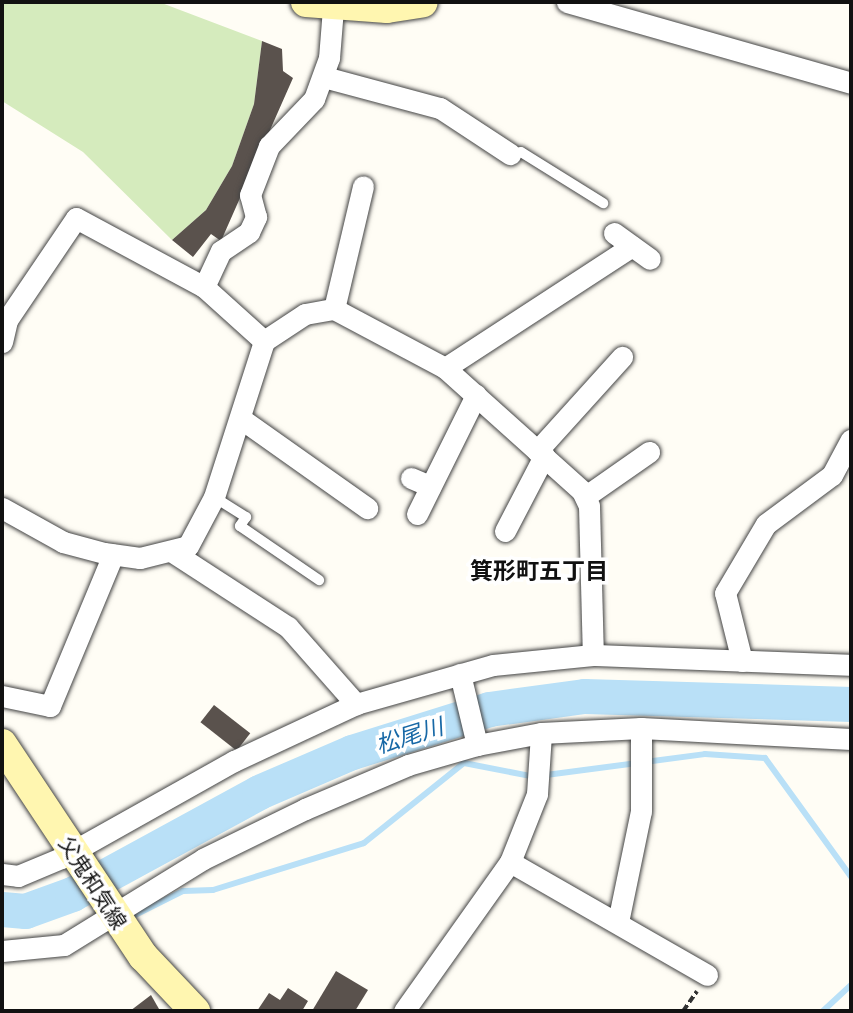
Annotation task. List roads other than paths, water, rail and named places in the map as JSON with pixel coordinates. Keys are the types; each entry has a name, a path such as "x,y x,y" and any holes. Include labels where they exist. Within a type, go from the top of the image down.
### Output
{"main road":[{"path":"320,5 423,2"},
{"name":"父鬼和気線","path":"2,744 113,913 189,1010"}],"street":[{"path":"567,2 851,83"},
{"path":"204,287 222,251 249,232 256,218 250,195 268,146 314,100 324,77 320,5"},
{"path":"324,77 424,93 503,142"},
{"path":"334,309 365,216 363,186"},
{"path":"2,342 7,320 76,218 204,287 264,341"},
{"path":"614,233 650,259"},
{"path":"444,368 579,289 632,246"},
{"path":"2,508 64,542 113,555 174,553 188,545 214,497 264,341 305,314 334,309 444,368 586,496 593,655"},
{"path":"505,531 540,453 608,363"},
{"path":"417,514 421,482 476,395"},
{"path":"240,418 303,475 367,508"},
{"path":"742,661 725,593 766,524 832,475 851,440"},
{"path":"586,496 649,452"},
{"path":"174,553 288,627 356,704"},
{"path":"2,696 50,706 113,555"},
{"path":"2,874 18,876 75,854 234,761 356,704 461,677 593,655 851,665"},
{"path":"461,677 476,743"},
{"path":"618,922 632,875 642,759 641,728"},
{"path":"2,951 64,945 203,859 305,809 408,765 476,743 541,733 641,728 851,738"},
{"path":"404,1011 510,862 537,794 541,733"},
{"path":"510,862 707,975"}],"lane":[{"path":"503,142 603,203"},
{"path":"214,497 246,517 240,526 319,580"}],"waterway":[{"name":"松尾川","path":"2,909 25,911 72,894 259,792 352,752 489,709 584,696 851,704"},
{"path":"546,775 705,754 765,758 851,877"},
{"path":"135,915 183,891 213,890 364,843 464,763 530,776"},
{"path":"823,1011 851,985"}],"district":[{"name":"箕形町五丁目","path":"539,569"}]}
